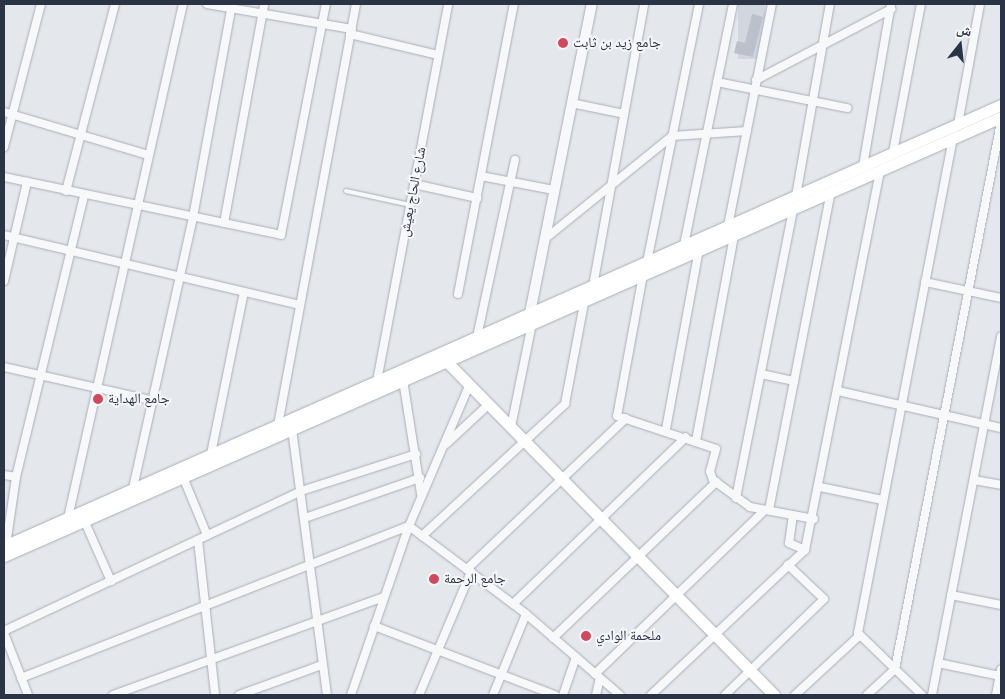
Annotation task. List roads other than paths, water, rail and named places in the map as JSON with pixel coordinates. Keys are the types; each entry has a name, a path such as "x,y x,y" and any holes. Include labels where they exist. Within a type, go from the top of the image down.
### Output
{"main road":[{"path":"4,549 132,488 477,337 643,275 699,250 731,230 796,196 1001,105"},
{"path":"4,549 84,520 446,361 593,286 684,245 793,209 1001,117"},
{"path":"446,361 564,479 774,695"}],"street":[{"path":"4,147 8,114 41,4"},
{"path":"66,191 115,4"},
{"path":"68,518 125,264 136,206 183,4"},
{"path":"206,4 232,6 322,24 438,55"},
{"path":"224,223 264,4"},
{"path":"4,177 282,235 326,4"},
{"path":"278,425 356,4"},
{"name":"شارع الحاج يعيش","path":"377,381 448,4"},
{"path":"458,294 514,4"},
{"path":"511,427 570,103 592,4"},
{"path":"593,286 644,4"},
{"path":"647,262 699,4"},
{"path":"684,245 733,4"},
{"path":"696,441 746,131 772,4"},
{"path":"796,196 830,4"},
{"path":"756,80 823,46 896,4"},
{"path":"893,152 921,4"},
{"path":"958,124 980,4"},
{"path":"132,488 177,276 192,217 232,6"},
{"path":"863,166 891,7"},
{"path":"717,82 847,108"},
{"path":"570,103 624,114"},
{"path":"8,114 148,155"},
{"path":"868,695 895,669 1001,122"},
{"path":"546,238 672,136 746,131"},
{"path":"795,695 860,635 883,500 953,138"},
{"path":"477,337 515,160"},
{"path":"651,695 717,636 788,565 806,550 814,519 880,170"},
{"path":"481,176 554,190"},
{"path":"4,281 27,182"},
{"path":"414,184 477,198"},
{"path":"596,695 597,676 767,510 831,192"},
{"path":"4,549 16,477 84,195"},
{"path":"736,498 793,209"},
{"path":"4,236 300,305"},
{"path":"666,429 699,250"},
{"path":"643,275 617,416 666,429 716,449 710,471 716,482 736,498 767,510 814,519"},
{"path":"925,282 1001,298"},
{"path":"211,454 244,292"},
{"path":"422,536 565,404 585,298"},
{"path":"932,695 984,424 997,377 1001,337"},
{"path":"4,367 151,400"},
{"path":"761,374 794,381"},
{"path":"403,380 420,478 421,496"},
{"path":"350,695 409,526 469,386"},
{"path":"838,391 1001,428"},
{"path":"442,447 488,405"},
{"path":"419,695 469,571 626,418"},
{"path":"292,429 327,695"},
{"path":"513,604 686,438"},
{"path":"28,695 4,632 301,491 416,454"},
{"path":"4,475 16,477"},
{"path":"183,477 207,535"},
{"path":"305,518 420,478"},
{"path":"974,480 1001,485"},
{"path":"553,638 640,557 716,482"},
{"path":"820,487 883,500"},
{"path":"793,515 789,543 806,550"},
{"path":"84,520 111,581"},
{"path":"409,526 526,614 620,695"},
{"path":"21,678 311,568 409,526"},
{"path":"198,540 215,695"},
{"path":"725,695 752,671 824,599 788,565"},
{"path":"951,596 1001,604"},
{"path":"113,695 318,618 384,597"},
{"path":"493,695 526,614"},
{"path":"374,626 555,695"},
{"path":"860,635 922,695"},
{"path":"563,695 576,657"},
{"path":"938,663 1001,672 996,695"},
{"path":"239,695 322,665"},
{"path":"265,686 266,695"}],"lane":[{"path":"346,191 410,205"}],"place":[{"name":"جامع زيد بن ثابت","path":"563,43"},
{"name":"جامع الهداية","path":"98,399"},
{"name":"جامع الرحمة","path":"434,579"},
{"name":"ملحمة الوادي","path":"586,636"}]}
